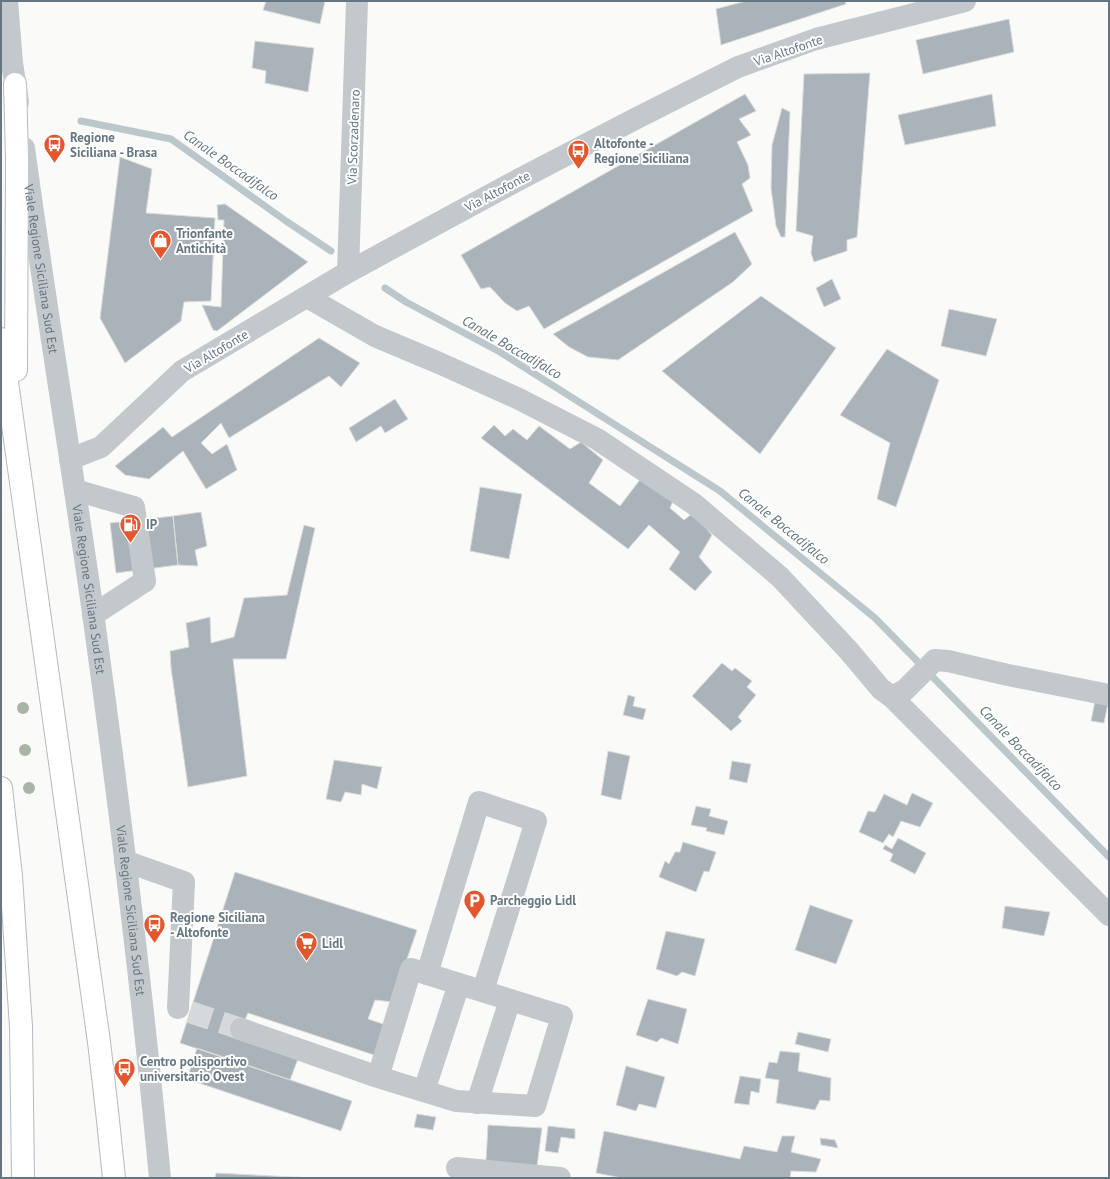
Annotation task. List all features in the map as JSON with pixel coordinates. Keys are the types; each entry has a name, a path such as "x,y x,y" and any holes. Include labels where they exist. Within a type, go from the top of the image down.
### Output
{"main road":[{"path":"15,84 17,159 17,335 15,441"},
{"path":"1,339 98,1042 114,1178"},
{"path":"1,788 11,876 21,1027 23,1178"}],"street":[{"name":"Viale Regione Siciliana Sud Est","path":"7,1 15,84 93,615 125,861 145,1023 160,1178"},
{"name":"Via Scorzadenaro","path":"348,272 357,1"},
{"name":"Via Altofonte","path":"70,459 101,447 182,371 348,272 518,180 635,119 738,67 816,39 965,1"},
{"path":"307,296 375,336 517,398 597,439 694,504 780,577 849,651 881,689 892,697 1109,915"},
{"path":"75,490 134,507 145,581 93,615"},
{"path":"892,697 905,690 935,660 948,661 1109,696"},
{"path":"427,974 479,802 536,820 482,991"},
{"path":"125,861 184,882 184,1010 145,1023"},
{"path":"241,1029 378,1076 456,1101 535,1106 562,1016 411,969 378,1076"},
{"path":"424,1091 459,984"},
{"path":"477,1103 510,1000"},
{"path":"457,1168 560,1178"}],"building":[{"path":"266,1 325,1 320,24 263,10"},
{"path":"746,1 845,1 846,4 721,45 716,9"},
{"path":"1009,19 1014,52 923,74 916,40"},
{"path":"255,41 314,48 308,92 265,83 266,71 252,68"},
{"path":"870,73 857,237 847,240 847,251 814,262 811,253 813,236 796,231 804,74"},
{"path":"745,94 756,111 739,119 751,135 737,142 748,165 750,178 742,184 753,211 544,329 529,306 517,311 505,303 490,287 481,289 461,255"},
{"path":"992,94 996,126 905,145 898,115"},
{"path":"782,108 790,112 785,237 781,237 776,226 771,188 772,145"},
{"name":"Trionfante Antichità","path":"120,157 152,169 146,213 215,218 211,301 184,302 181,321 125,363 100,318"},
{"path":"225,204 308,262 217,331 213,330 202,305 221,307 224,220 218,220 217,205"},
{"path":"735,232 752,264 733,282 618,360 588,357 569,347 553,334 593,312"},
{"path":"832,279 841,299 824,307 816,288"},
{"path":"761,296 836,348 760,454 662,371"},
{"path":"949,309 997,319 986,356 941,346"},
{"path":"319,338 360,363 341,387 329,376 229,438 221,423 201,443 212,454 227,444 237,470 206,489 183,451 149,479 125,475 115,466 163,427 172,437"},
{"path":"887,349 939,380 896,507 877,499 890,443 840,415"},
{"path":"395,399 408,419 385,433 381,426 356,442 349,428"},
{"path":"494,425 505,436 513,429 527,440 539,426 570,449 581,442 603,460 589,483 620,506 642,477 673,501 670,508 684,520 693,513 712,535 699,557 712,572 695,591 669,569 680,552 649,525 628,549 481,438"},
{"path":"480,487 522,494 509,559 470,551"},
{"path":"201,512 207,546 195,550 198,566 178,565 173,516"},
{"path":"173,516 178,565 116,573 110,523"},
{"path":"304,525 315,528 286,659 233,659 247,776 188,787 171,668 170,651 189,647 186,623 210,617 211,643 234,637 244,598 287,595"},
{"path":"722,663 732,671 735,668 752,681 747,687 756,695 738,717 742,721 731,731 692,696"},
{"path":"628,695 635,697 633,706 646,709 643,720 623,715"},
{"path":"1095,701 1108,703 1104,723 1091,721"},
{"path":"608,751 630,756 621,800 601,795"},
{"path":"334,760 382,767 377,789 362,784 361,795 345,792 341,802 326,799"},
{"path":"732,761 751,764 747,783 729,779"},
{"path":"912,793 933,803 920,827 901,821 893,837 889,834 883,843 859,832 868,811 875,812 884,794 907,805"},
{"path":"696,806 711,809 709,816 728,821 724,835 706,831 707,828 691,825"},
{"path":"898,838 926,853 915,874 890,861 893,854 883,849 885,845 892,849"},
{"path":"683,842 716,852 709,872 704,871 696,892 659,877 665,861 669,864 675,852 680,852"},
{"name":"Lidl","path":"235,872 417,930 392,1002 375,1000 368,1019 386,1025 374,1055 248,1013 237,1039 298,1059 290,1080 180,1043"},
{"path":"810,905 853,920 836,964 795,950"},
{"path":"1005,906 1050,912 1044,936 1002,928"},
{"path":"666,931 705,939 695,976 682,972 677,976 656,969"},
{"path":"648,999 687,1009 678,1044 661,1038 657,1042 636,1035"},
{"path":"798,1032 831,1039 828,1052 795,1044"},
{"path":"197,1048 352,1101 341,1131 187,1079"},
{"path":"780,1051 800,1053 798,1071 831,1078 830,1101 820,1100 815,1110 776,1103 779,1080 765,1078 769,1062 777,1063"},
{"path":"626,1066 665,1077 656,1108 639,1104 636,1111 616,1105"},
{"path":"740,1076 761,1079 759,1093 751,1091 749,1105 734,1103"},
{"path":"417,1114 436,1117 433,1130 414,1127"},
{"path":"488,1125 542,1128 537,1166 486,1161"},
{"path":"548,1126 575,1129 575,1139 561,1137 558,1153 545,1151"},
{"path":"604,1131 740,1159 744,1146 777,1152 782,1136 795,1136 791,1152 821,1159 816,1172 791,1171 790,1178 622,1178 596,1173"},
{"path":"820,1138 835,1140 838,1148 821,1145"},
{"path":"216,1173 299,1177 303,1178 215,1178"}],"waterway":[{"name":"Canale Boccadifalco","path":"81,121 171,139 286,221 331,251"},
{"name":"Canale Boccadifalco","path":"385,288 406,302 500,352 720,491 875,618 1109,857"}],"tunnel":[{"path":"190,1012 241,1029"}],"place":[{"name":"Regione Siciliana - Brasa","path":"55,164"},
{"name":"Altofonte - Regione Siciliana","path":"578,170"},
{"name":"Trionfante Antichità","path":"160,260"},
{"name":"IP","path":"131,544"},
{"name":"Parcheggio Lidl","path":"474,920"},
{"name":"Regione Siciliana - Altofonte","path":"154,944"},
{"name":"Lidl","path":"306,962"},
{"name":"Centro polisportivo universitario Ovest","path":"125,1088"}]}
